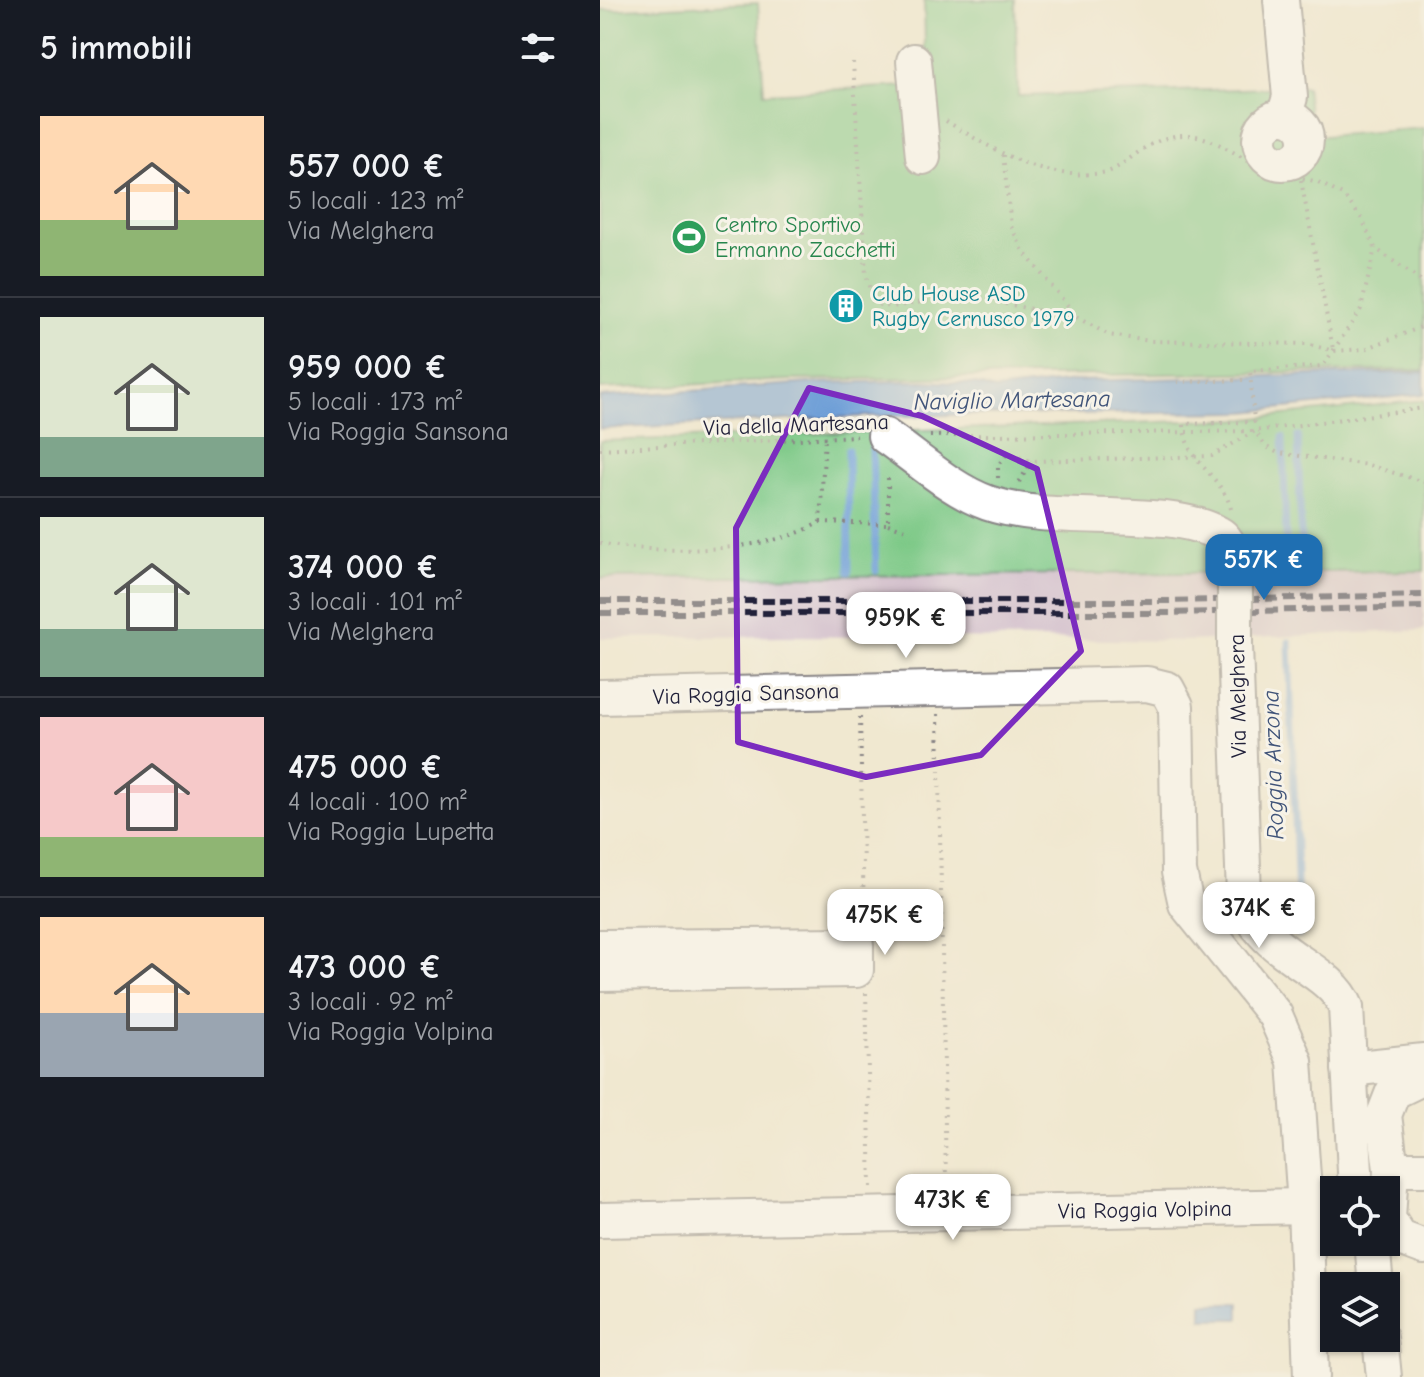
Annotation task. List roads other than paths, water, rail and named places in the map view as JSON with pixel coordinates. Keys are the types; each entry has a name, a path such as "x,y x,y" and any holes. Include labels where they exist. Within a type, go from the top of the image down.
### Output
{"street":[{"path":"1281,0 1287,107"},
{"path":"916,76 923,157"},
{"name":"Via Melghera","path":"889,440 986,502 1033,514 1163,520 1204,527 1223,535 1235,559 1235,646 1246,902 1252,918 1270,940 1341,996 1346,1007 1356,1176"},
{"name":"Via Roggia Sansona","path":"600,697 1154,684 1167,689 1174,698 1182,892 1190,913 1270,1007 1290,1042 1298,1085 1305,1206"},
{"path":"600,947 856,945 856,970 600,974"},
{"path":"1349,1069 1422,1062 1420,1079 1393,1092 1386,1108 1408,1169 1388,1219 1400,1238 1424,1247"},
{"path":"1305,1206 1311,1377"},
{"name":"Via Roggia Volpina","path":"600,1220 1305,1206"},
{"path":"1367,1352 1369,1377"},
{"path":"1381,1352 1384,1377"}],"water":[{"name":"Naviglio Martesana","path":"1424,372 1424,394 1245,412 871,416 600,429 600,397 810,383 922,381 975,384 995,390 1074,381"},
{"path":"1202,1303 1239,1303 1239,1319 1202,1319"}],"waterway":[{"path":"1298,436 1302,570"},
{"name":"Roggia Arzona","path":"1283,437 1287,571"},
{"path":"872,449 876,571"},
{"path":"848,450 849,572"},
{"name":"Roggia Arzona","path":"1289,642 1299,935"}],"railway":[{"path":"600,601 1169,601 1424,595"},
{"path":"600,613 1170,613 1424,607"}],"place":[{"name":"Centro Sportivo Ermanno Zacchetti","path":"689,237"},
{"name":"Club House ASD Rugby Cernusco 1979","path":"846,306"}]}
